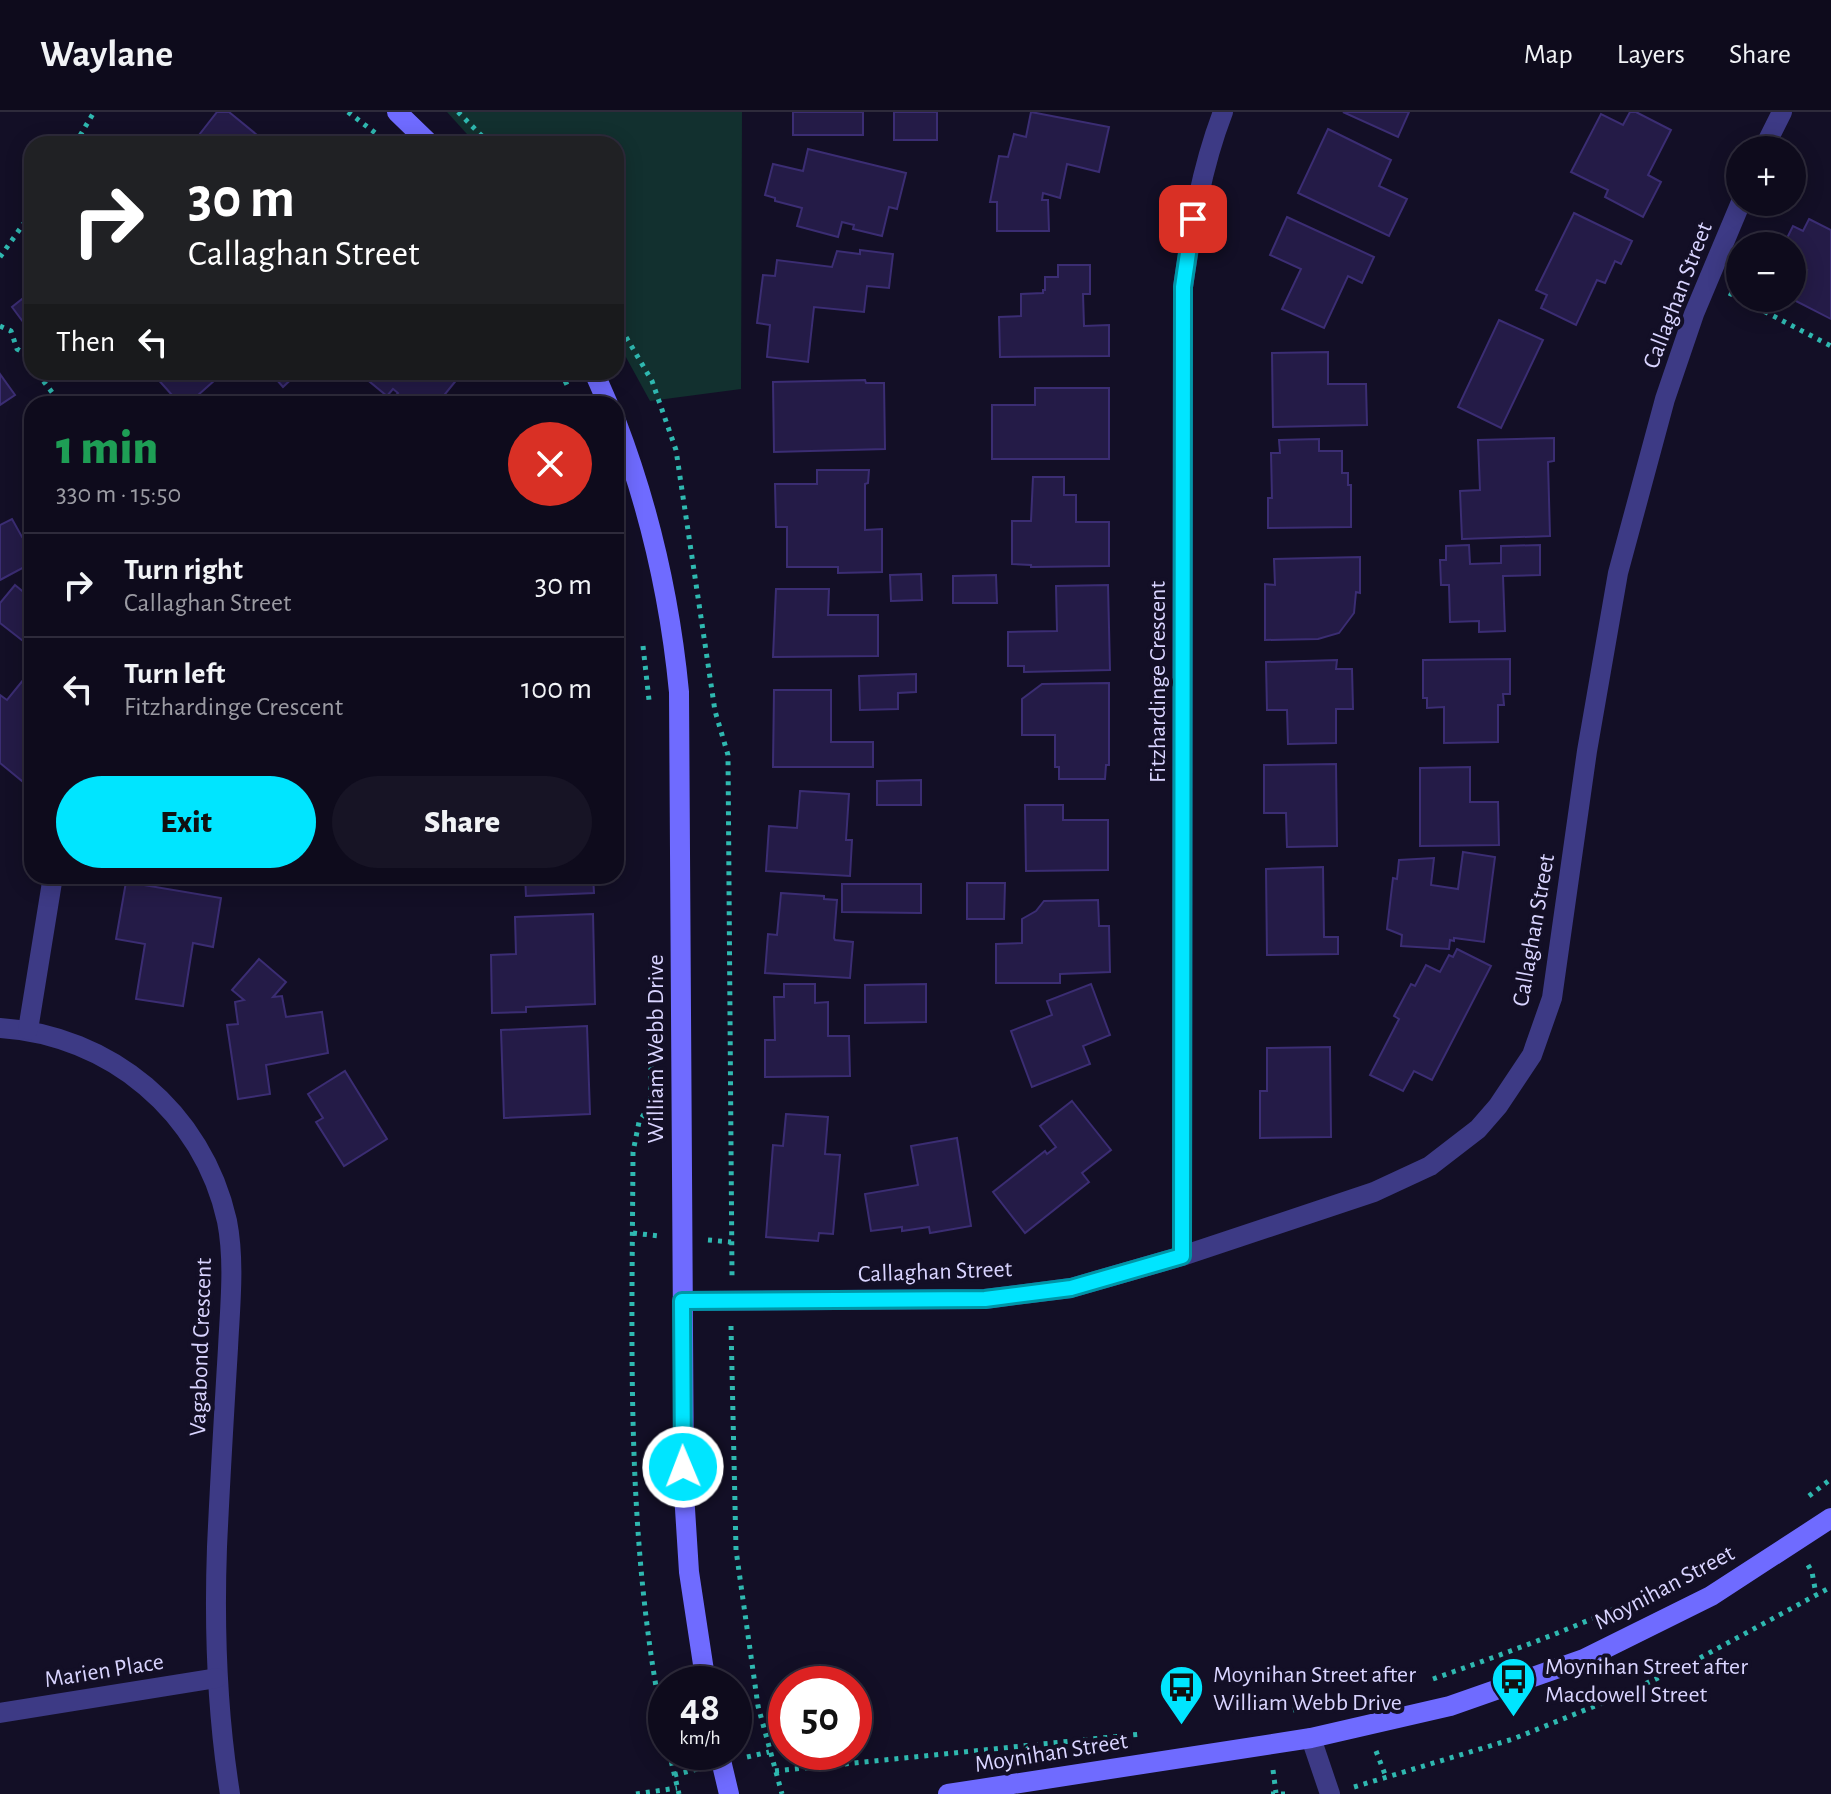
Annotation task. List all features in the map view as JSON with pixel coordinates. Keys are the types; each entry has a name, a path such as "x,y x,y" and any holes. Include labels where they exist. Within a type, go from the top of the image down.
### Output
{"main road":[{"path":"397,112 422,136"},
{"name":"William Webb Drive","path":"624,445 651,524 674,635 679,692 684,1493 689,1572 703,1666"},
{"name":"Moynihan Street","path":"948,1794 1311,1738 1450,1706 1584,1659 1711,1596 1831,1519"},
{"path":"723,1770 729,1794"}],"street":[{"name":"Fitzhardinge Crescent","path":"1182,1256 1183,287 1197,196 1208,150 1223,112"},
{"path":"1770,136 1782,112"},
{"name":"Callaghan Street","path":"682,1301 985,1299 1071,1288 1182,1256 1374,1192 1430,1166 1478,1129 1498,1106 1532,1055 1552,998 1587,751 1618,573 1665,399 1694,314 1735,216"},
{"path":"28,1030 52,884"},
{"name":"Vagabond Crescent","path":"0,1028 28,1030 84,1047 135,1077 168,1107 195,1142 219,1195 227,1223 231,1281 217,1548 217,1678 230,1794"},
{"name":"Marien Place","path":"0,1713 217,1678"},
{"path":"1311,1738 1330,1793"}],"path":[{"path":"80,136 94,112"},
{"path":"348,112 377,136"},
{"path":"458,112 482,136"},
{"path":"0,257 24,223"},
{"path":"1709,281 1831,346"},
{"path":"0,326 11,331 17,349 24,353"},
{"path":"624,334 652,381 676,450 715,711 728,755 733,1498 736,1550 758,1706 782,1794"},
{"path":"43,380 55,396"},
{"path":"642,640 649,702"},
{"path":"651,1042 651,1103 639,1122 633,1152 633,1437 642,1592 652,1666"},
{"path":"1804,1500 1831,1479"},
{"path":"1420,1682 1538,1642 1617,1607 1739,1542"},
{"path":"1330,1793 1513,1739 1600,1704 1685,1666 1831,1587"},
{"path":"1281,1712 1325,1704"},
{"path":"775,1771 1154,1732"},
{"path":"636,1794 678,1791 673,1770"},
{"path":"1271,1794 1288,1794"}],"green space":[{"path":"447,112 742,112 741,389 650,401 624,354 624,136 469,136"}],"building":[{"path":"217,112 229,112 258,136 198,136"},
{"path":"793,112 863,112 863,135 793,135"},
{"path":"894,112 937,112 937,140 894,140"},
{"path":"1031,112 1109,127 1099,172 1067,164 1060,198 1043,193 1042,200 1048,200 1049,231 997,231 997,202 990,202 999,156 1008,157 1014,134 1026,137"},
{"path":"1343,112 1409,112 1398,137"},
{"path":"1630,112 1636,112 1671,130 1648,175 1661,182 1643,217 1605,197 1608,190 1571,172 1601,114 1623,125"},
{"path":"1328,129 1391,160 1379,186 1407,199 1389,236 1298,193"},
{"path":"808,149 906,173 897,209 889,207 882,236 853,229 854,225 842,222 838,237 797,226 802,208 765,195 773,164 803,171"},
{"path":"1574,213 1632,241 1621,264 1615,261 1605,283 1597,280 1576,325 1541,308 1547,295 1536,290"},
{"path":"1287,217 1374,257 1362,283 1348,276 1324,328 1282,309 1301,269 1270,255"},
{"path":"1809,219 1831,230 1831,319 1806,306 1806,232 1790,232 1793,226 1803,231"},
{"path":"860,250 893,254 889,288 867,286 864,312 814,307 808,362 767,357 770,325 757,323 763,275 775,276 777,260 832,267 837,251 860,254"},
{"path":"1058,265 1090,265 1090,294 1083,294 1084,326 1109,325 1109,356 1000,357 999,317 1021,316 1021,294 1043,293 1045,277 1058,277"},
{"path":"24,297 24,323 12,307"},
{"path":"1499,320 1543,340 1501,428 1458,407"},
{"path":"1328,352 1328,384 1366,384 1367,425 1273,427 1272,353"},
{"path":"0,374 15,395 0,405"},
{"path":"159,380 215,380 197,396 173,396"},
{"path":"277,380 290,380 283,387"},
{"path":"368,380 456,380 444,396 395,396 398,393 393,389 387,396"},
{"path":"865,380 866,383 884,383 885,449 774,452 773,382"},
{"path":"1035,388 1109,388 1109,459 992,459 992,405 1035,405"},
{"path":"1554,438 1554,461 1548,462 1550,536 1462,539 1460,491 1480,490 1478,440"},
{"path":"1319,439 1319,451 1342,451 1342,473 1348,473 1348,485 1351,485 1351,527 1268,528 1268,498 1272,498 1271,453 1280,453 1279,440"},
{"path":"817,470 869,470 868,483 865,484 865,530 882,529 882,572 838,573 838,567 787,567 787,527 776,527 775,484 817,484"},
{"path":"1033,477 1064,477 1064,495 1076,495 1076,522 1109,522 1109,566 1031,567 1012,564 1012,521 1031,521"},
{"path":"12,519 24,536 24,567 0,580 0,525"},
{"path":"1469,545 1470,564 1501,563 1501,546 1540,545 1540,575 1503,576 1505,631 1479,632 1479,621 1450,622 1449,585 1441,585 1440,560 1446,560 1446,546"},
{"path":"1360,557 1360,593 1356,592 1354,613 1339,633 1318,639 1265,640 1265,584 1275,585 1274,559"},
{"path":"921,574 922,600 891,601 890,575"},
{"path":"996,575 997,603 953,603 953,576"},
{"path":"15,585 24,592 24,642 0,623 0,603"},
{"path":"1108,585 1110,670 1024,672 1024,666 1008,666 1008,632 1057,631 1056,586"},
{"path":"776,589 829,589 828,615 878,615 878,656 773,657"},
{"path":"1510,659 1510,694 1503,694 1504,705 1498,705 1498,742 1444,743 1444,707 1427,708 1427,698 1423,698 1423,660"},
{"path":"1337,660 1336,669 1352,669 1353,709 1336,709 1336,743 1288,744 1287,710 1267,710 1266,662"},
{"path":"916,674 916,692 898,693 898,709 860,710 859,676"},
{"path":"24,679 22,781 0,763 0,695 7,700"},
{"path":"1109,683 1109,765 1106,765 1105,779 1059,779 1059,767 1055,767 1055,735 1022,735 1022,699 1042,684"},
{"path":"774,690 831,690 831,742 873,742 873,767 773,767"},
{"path":"1336,764 1337,846 1287,847 1286,813 1264,813 1264,765"},
{"path":"1470,767 1470,802 1498,802 1499,845 1420,846 1420,768"},
{"path":"921,780 921,805 877,805 877,781"},
{"path":"800,791 849,794 846,840 852,840 850,876 766,871 769,826 797,828"},
{"path":"1025,805 1063,805 1063,820 1108,820 1108,870 1026,871"},
{"path":"1463,852 1495,857 1484,942 1454,938 1454,941 1450,940 1449,949 1401,946 1402,935 1387,929 1393,878 1397,879 1399,860 1434,858 1431,885 1458,889"},
{"path":"1323,867 1324,937 1338,937 1338,954 1267,955 1266,869"},
{"path":"967,883 1005,883 1004,919 967,919"},
{"path":"126,884 221,898 213,947 193,943 183,1006 136,999 145,944 116,939"},
{"path":"525,884 593,884 594,893 526,896"},
{"path":"842,884 921,884 921,913 842,912"},
{"path":"781,893 837,900 834,938 853,942 850,978 765,973 768,934 777,935"},
{"path":"1098,900 1099,926 1109,926 1110,972 1060,974 1060,983 996,983 996,944 1022,943 1022,919 1036,911 1044,901"},
{"path":"593,914 595,1004 526,1007 526,1012 492,1013 491,955 516,954 515,917"},
{"path":"1457,949 1491,966 1432,1080 1414,1071 1403,1091 1370,1075 1399,1019 1394,1016 1411,984 1415,986 1426,965 1440,972 1449,955 1453,957"},
{"path":"259,959 286,982 273,997 282,996 286,1017 322,1012 328,1053 266,1065 270,1094 238,1099 227,1025 238,1024 235,1002 244,1000 232,990"},
{"path":"784,984 815,984 815,1003 828,1002 828,1036 849,1036 850,1076 765,1077 765,1040 775,1040 774,997 784,997"},
{"path":"926,984 926,1022 865,1023 865,985"},
{"path":"1091,984 1110,1035 1083,1046 1090,1064 1032,1087 1011,1031 1052,1015 1047,1001"},
{"path":"587,1026 590,1114 504,1118 501,1030"},
{"path":"1330,1047 1331,1137 1260,1138 1260,1091 1267,1091 1267,1048"},
{"path":"345,1071 387,1139 344,1166 316,1122 323,1118 308,1094"},
{"path":"1072,1101 1111,1150 1082,1173 1089,1182 1025,1233 993,1192 1045,1151 1047,1154 1056,1147 1040,1126"},
{"path":"786,1114 828,1117 825,1154 840,1155 833,1234 819,1233 818,1241 766,1237 773,1145 783,1146"},
{"path":"957,1138 971,1226 930,1233 929,1227 871,1231 865,1194 918,1185 911,1146"}],"place":[{"name":"Moynihan Street after Macdowell Street","path":"1514,1719"},
{"name":"Moynihan Street after William Webb Drive","path":"1182,1727"}],"route":[{"path":"683,1467 682,1301 985,1299 1071,1288 1182,1256 1183,287 1193,219"}]}
